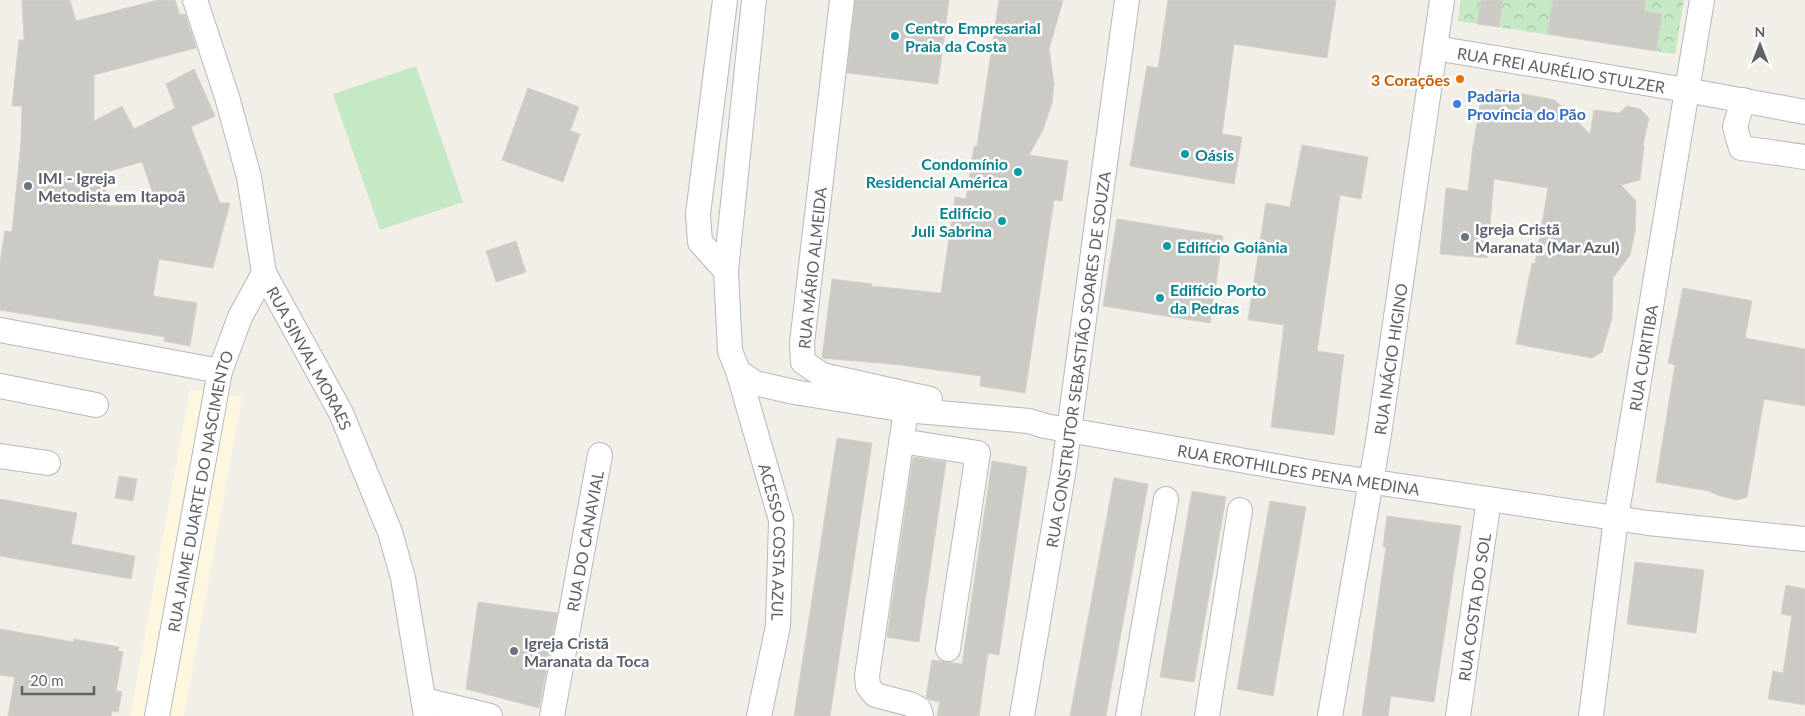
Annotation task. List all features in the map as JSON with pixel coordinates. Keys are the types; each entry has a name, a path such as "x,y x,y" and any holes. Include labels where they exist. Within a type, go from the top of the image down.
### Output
{"street":[{"name":"RUA SINVAL MORAES","path":"195,0 227,97 249,177 264,273 341,413 390,532 403,578 425,708"},
{"path":"725,0 698,214 700,242 726,271"},
{"path":"738,371 730,351 726,271 754,0"},
{"name":"RUA MÁRIO ALMEIDA","path":"842,0 802,342 803,362 822,375 1029,421"},
{"name":"RUA CONSTRUTOR SEBASTIÃO SOARES DE SOUZA","path":"1022,716 1070,429 1127,0"},
{"name":"RUA INÁCIO HIGINO","path":"1330,716 1378,441 1442,0"},
{"name":"RUA CURITIBA","path":"1592,716 1616,518 1702,0"},
{"name":"RUA FREI AURÉLIO STULZER","path":"1435,48 1805,112"},
{"path":"1743,100 1735,127 1741,148 1805,157"},
{"name":"RUA JAIME DUARTE DO NASCIMENTO","path":"157,716 220,371 240,317 264,273"},
{"path":"0,330 220,371"},
{"name":"RUA EROTHILDES PENA MEDINA","path":"738,371 755,383 794,392 906,410 1029,421 1045,426 1320,474 1648,523 1805,539"},
{"name":"ACESSO COSTA AZUL","path":"738,371 781,520 778,626 759,716"},
{"path":"0,386 96,405"},
{"path":"906,410 867,676 868,686 875,695 910,704 919,709 921,716"},
{"path":"901,441 978,453 948,649"},
{"name":"RUA DO CANAVIAL","path":"552,716 600,455"},
{"path":"0,456 48,463"},
{"path":"1128,716 1166,499"},
{"name":"RUA COSTA DO SOL","path":"1458,716 1488,499"},
{"path":"1207,716 1240,510"},
{"path":"425,708 490,716"}],"shaded area":[{"path":"190,389 242,397 184,716 130,716"}],"green space":[{"path":"1461,0 1684,0 1675,54 1458,21"},
{"path":"416,66 463,202 380,230 333,94"}],"building":[{"path":"22,0 70,0 76,21 158,0 175,0 180,15 185,14 196,48 94,75 94,121 122,106 134,129 175,108 166,84 194,69 215,116 191,127 220,203 230,203 213,268 159,259 153,296 197,303 190,346 164,341 165,337 0,310 0,261 5,231 12,232 21,142 22,106 12,106 19,40 24,40","holes":["142,162 157,205 107,206 103,173"]},
{"name":"Centro Empresarial Praia da Costa","path":"855,0 949,0 938,84 847,73"},
{"path":"999,0 1063,0 1049,49 1054,84 1052,103 1043,130 1029,155 1068,161 1062,201 1054,200 1025,393 980,386 981,376 900,365 822,358 832,279 872,284 871,286 941,293 955,197 966,199 974,146 977,146"},
{"path":"1168,0 1336,0 1327,58 1234,44 1222,134 1242,137 1234,184 1130,166 1147,66 1158,68"},
{"path":"1481,0 1503,0 1499,27 1477,24"},
{"path":"1553,0 1646,0 1644,11 1662,14 1656,51 1547,34"},
{"path":"528,88 579,107 570,131 580,134 563,182 502,160"},
{"path":"1496,89 1555,100 1590,134 1594,110 1619,113 1627,106 1640,109 1649,118 1643,145 1640,180 1621,185 1636,201 1635,232 1630,255 1613,278 1612,318 1602,352 1592,358 1516,344 1532,263 1535,264 1548,188 1494,179 1487,258 1440,254 1446,188 1468,191 1482,94"},
{"path":"1302,145 1368,157 1361,199 1340,195 1317,351 1344,355 1334,435 1271,427 1284,325 1248,320 1266,203 1290,207"},
{"path":"1117,219 1223,236 1210,323 1103,306"},
{"path":"516,241 526,272 496,282 486,251"},
{"path":"1683,288 1752,301 1745,338 1805,349 1805,406 1764,399 1747,497 1737,500 1709,491 1656,482 1675,365 1668,363"},
{"path":"837,438 872,443 830,716 794,716"},
{"path":"913,457 946,462 919,642 887,637"},
{"path":"992,461 1027,467 999,655 988,653 979,716 937,716 940,702 926,697 932,660 962,664"},
{"path":"119,476 137,479 133,501 115,498"},
{"path":"1114,478 1148,484 1106,716 1070,716"},
{"path":"1192,491 1226,497 1194,682 1160,677"},
{"path":"0,499 77,513 71,544 135,556 131,579 0,556"},
{"path":"1270,501 1306,507 1273,696 1237,689"},
{"path":"1387,516 1461,526 1434,702 1391,696 1388,716 1362,716 1386,547 1383,547"},
{"path":"1635,562 1704,570 1696,633 1627,624"},
{"path":"1786,585 1805,589 1805,705 1768,699 1773,671 1783,673 1792,616 1781,614"},
{"name":"Igreja Cristã Maranata da Toca","path":"478,602 557,613 539,708 466,689"},
{"path":"0,629 73,642 74,639 119,647 118,651 123,652 116,691 122,692 118,712 112,711 111,716 8,716 15,677 0,675"}],"place":[{"name":"Centro Empresarial Praia da Costa","path":"895,36"},
{"name":"3 Corações","path":"1460,79"},
{"name":"Padaria Província do Pão","path":"1457,104"},
{"name":"Oásis","path":"1185,154"},
{"name":"Condomínio Residencial América","path":"1018,172"},
{"name":"IMI - Igreja Metodista em Itapoã","path":"28,186"},
{"name":"Edifício Juli Sabrina","path":"1002,221"},
{"name":"Igreja Cristã Maranata (Mar Azul)","path":"1465,237"},
{"name":"Edifício Goiânia","path":"1167,246"},
{"name":"Edifício Porto da Pedras","path":"1160,298"},
{"name":"Igreja Cristã Maranata da Toca","path":"514,651"}]}
